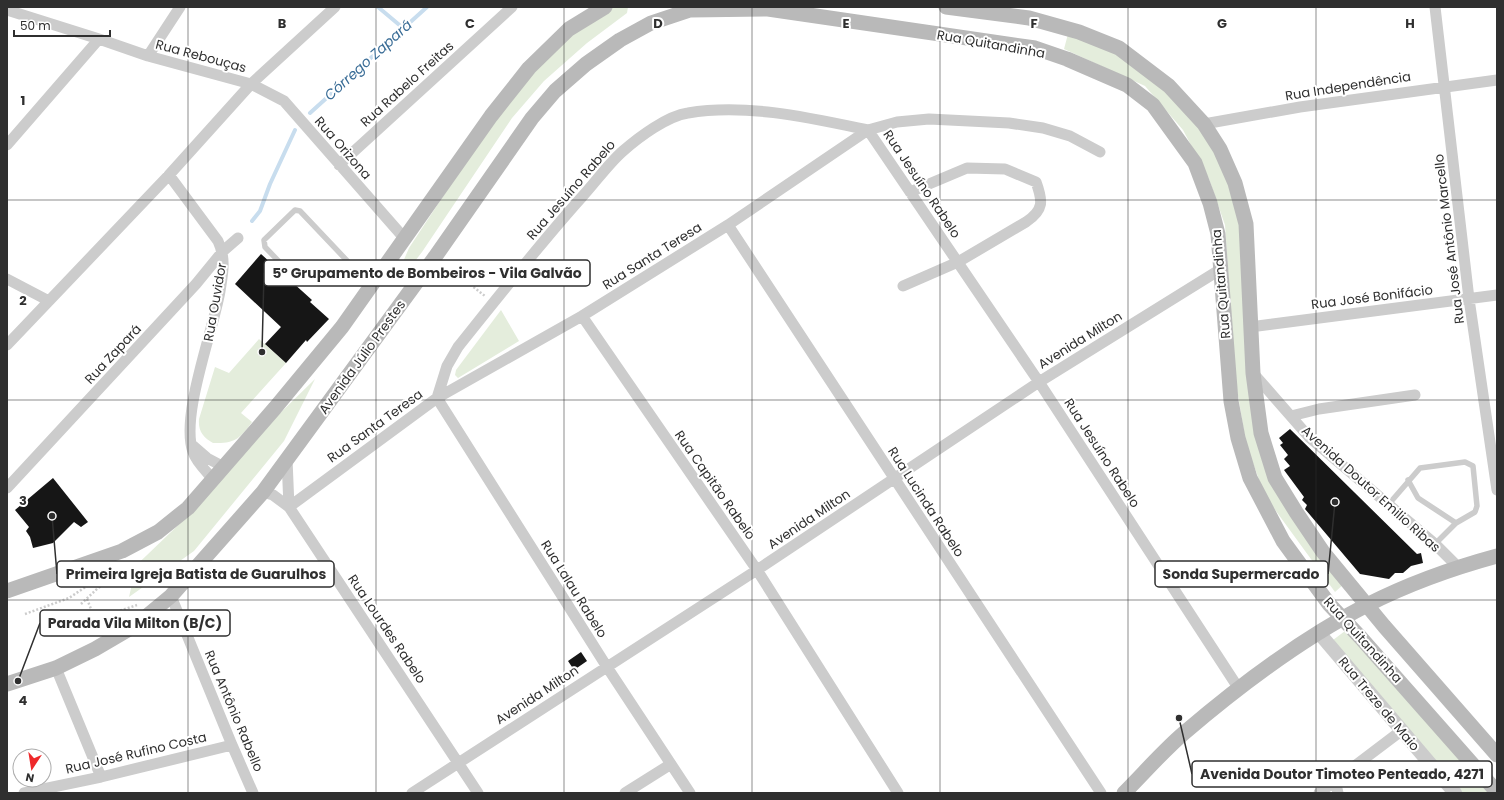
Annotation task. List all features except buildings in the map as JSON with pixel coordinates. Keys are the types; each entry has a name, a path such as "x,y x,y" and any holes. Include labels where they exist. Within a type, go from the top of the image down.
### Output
{"main road":[{"path":"7,591 122,551 158,532 188,508 342,327 491,116 529,68 569,29 605,7"},
{"path":"946,7 1028,13 1119,48 1169,86 1204,124 1220,150 1235,183 1246,224 1253,373"},
{"name":"Avenida Júlio Prestes","path":"7,684 56,668 95,649 136,625 171,596 263,492 435,257 532,118 555,91 586,64 620,40 650,23 690,10 768,8"},
{"name":"Rua Quitandinha","path":"768,8 1035,48 1068,59 1127,85 1153,105 1172,129 1195,163 1210,203 1216,226 1232,401 1238,438 1250,478 1283,541 1324,599 1497,792"},
{"name":"Rua Quitandinha","path":"1253,373 1261,433 1275,478 1323,552 1497,755"},
{"path":"1124,793 1183,734 1239,689 1318,633 1367,605 1458,567 1497,556"}],"street":[{"path":"148,56 180,7"},
{"path":"7,345 169,175 251,84 335,7"},
{"name":"Rua Rabelo Freitas","path":"338,165 512,7"},
{"name":"Rua José Antônio Marcello","path":"1435,7 1469,299 1497,490"},
{"name":"Rua Rebouças","path":"7,10 148,56 251,84"},
{"path":"7,145 99,39"},
{"name":"Rua Independência","path":"1204,124 1444,86 1497,80"},
{"name":"Rua Orizona","path":"251,84 284,101 338,165 405,239"},
{"name":"Rua Jesuíno Rabelo","path":"437,398 447,366 458,347 562,219 622,152 644,135 666,122 687,113 731,110 794,115 868,130 1039,382 1239,689"},
{"name":"Rua Santa Teresa","path":"289,507 437,398 582,316 728,225 868,130 897,122 929,119 1009,122 1043,128 1070,136 1100,152"},
{"path":"903,286 958,262 1036,215 1042,198 1036,182 1005,169 967,168 910,192"},
{"name":"Rua Ouvidor","path":"169,175 218,241 223,251 224,260 216,312 190,411 192,445 196,459 213,479"},
{"name":"Rua Lucinda Rabelo","path":"728,225 1101,793"},
{"name":"Rua Zapará","path":"7,488 196,284 223,251 238,238"},
{"name":"Avenida Milton","path":"412,793 756,570 1039,382 1221,269"},
{"path":"7,278 49,301"},
{"name":"Rua José Bonifácio","path":"1250,327 1497,295"},
{"name":"Rua Capitão Rabelo","path":"582,316 756,570 898,793"},
{"name":"Avenida Doutor Emilio Ribas","path":"1253,373 1310,437 1435,544 1458,567"},
{"path":"1291,416 1319,409 1415,395"},
{"name":"Rua Lalau Rabelo","path":"437,398 607,667 690,793"},
{"path":"192,445 207,458 224,467"},
{"path":"287,459 289,507"},
{"name":"Rua Lourdes Rabelo","path":"263,492 273,495 289,507 478,793"},
{"name":"Rua Antônio Rabello","path":"171,596 253,793"},
{"name":"Rua Treze de Maio","path":"1318,633 1455,793"},
{"path":"56,668 101,777"},
{"path":"1319,793 1401,731"},
{"name":"Rua José Rufino Costa","path":"24,793 101,777 232,745"},
{"path":"625,793 671,764"},
{"path":"1335,780 1338,793"}],"lane":[{"path":"289,272 265,248 264,240 295,210 300,211 371,286"},
{"path":"1388,505 1408,480 1420,468 1465,462 1473,466 1477,506 1475,512 1456,523 1435,544"},
{"path":"1408,480 1418,498 1456,523"}],"path":[{"path":"435,257 494,302"},
{"path":"81,604 98,588 112,580 105,557"},
{"path":"25,614 69,598 90,584 110,575"},
{"path":"86,599 95,619 138,605 135,611"}],"green space":[{"path":"610,7 628,7 627,13 587,43 544,81 512,118 422,252 399,282 396,278 409,248 469,157 516,93 569,34"},
{"path":"1068,34 1113,52 1151,76 1193,119 1225,170 1239,222 1259,440 1344,584 1335,592 1265,496 1246,444 1236,383 1225,225 1209,179 1183,130 1145,86 1064,49"},
{"path":"501,310 519,341 458,378 455,375 456,370"},
{"path":"259,339 286,363 241,413 252,422 244,433 236,439 226,443 213,443 206,438 200,430 199,419 215,367 229,373"},
{"path":"315,379 284,441 194,551 129,597 132,584 123,578 195,509 265,428"},
{"path":"1349,628 1495,793 1459,793 1329,643"}],"waterway":[{"path":"378,7 403,28"},
{"name":"Córrego Zapará","path":"310,113 427,7"},
{"name":"Córrego Zapará","path":"252,221 260,211 270,184 295,130"}],"place":[{"name":"5º Grupamento de Bombeiros - Vila Galvão","path":"262,352"},
{"name":"Sonda Supermercado","path":"1335,502"},
{"name":"Primeira Igreja Batista de Guarulhos","path":"52,516"},
{"name":"Parada Vila Milton (B/C)","path":"18,681"},
{"name":"Avenida Doutor Timoteo Penteado, 4271","path":"1179,718"}]}
